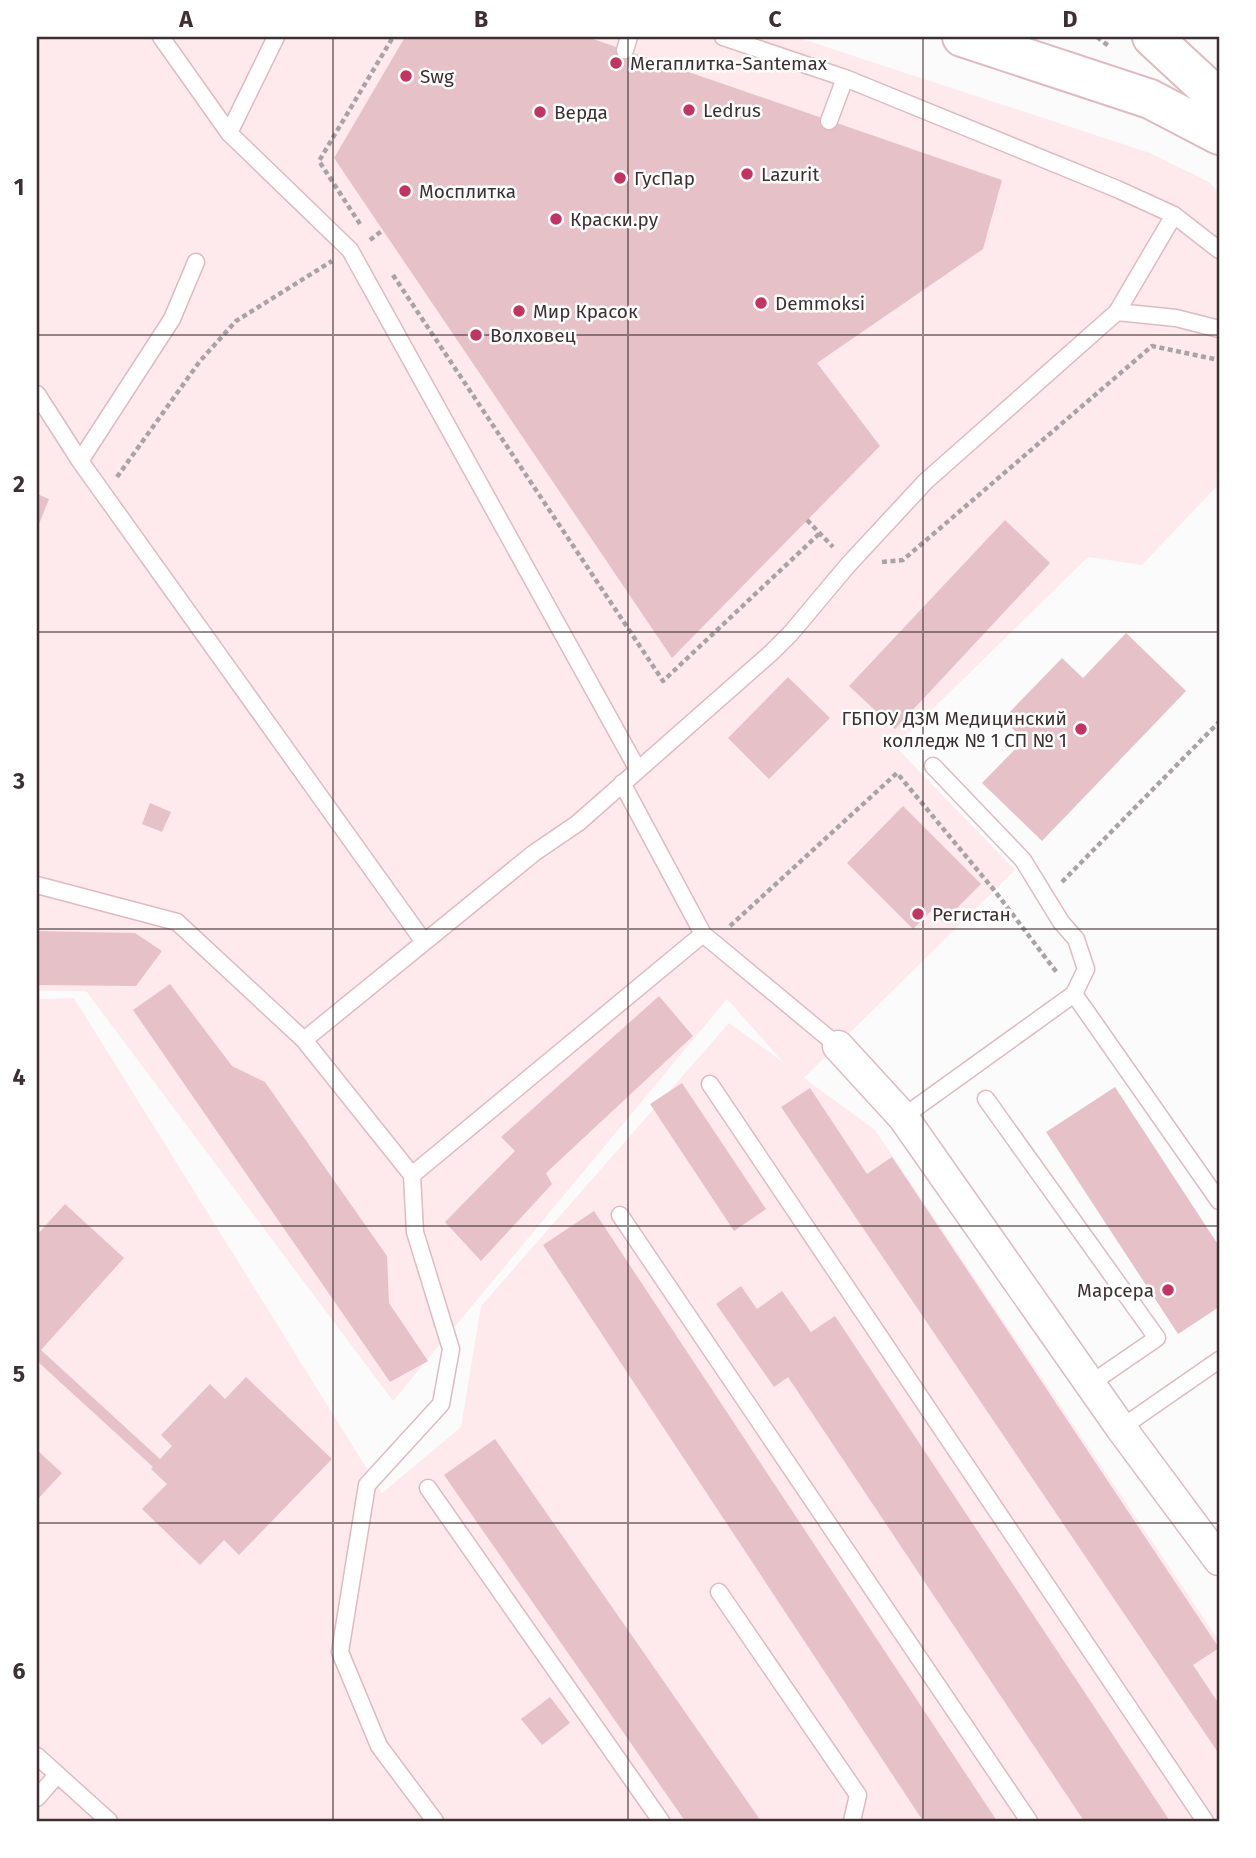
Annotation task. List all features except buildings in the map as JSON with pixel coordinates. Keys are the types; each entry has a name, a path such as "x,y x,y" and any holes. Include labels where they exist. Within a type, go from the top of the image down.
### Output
{"main road":[{"path":"962,37 1150,99 1219,135"},
{"path":"1152,37 1219,99"}],"street":[{"path":"838,1046 903,1116 1121,1428 1219,1560"}],"lane":[{"path":"229,133 276,37"},
{"path":"723,37 845,78 1117,189 1174,215 1219,250"},
{"path":"163,38 229,133 350,250 638,770"},
{"path":"829,121 845,78"},
{"path":"304,1041 534,853 578,823 791,633 848,565 926,481 1117,312 1174,215"},
{"path":"80,461 172,320 196,261"},
{"path":"1117,312 1176,318 1219,329"},
{"path":"37,394 80,461 424,942"},
{"path":"903,1116 1074,994 1086,969 1076,939 1061,922 1023,860 933,766"},
{"path":"622,783 708,938 838,1046"},
{"path":"37,884 177,922 304,1041 412,1175 415,1232 451,1349 441,1404 367,1485 340,1652 379,1746 435,1821"},
{"path":"412,1175 708,938"},
{"path":"1074,994 1219,1201"},
{"path":"710,1084 1205,1821"},
{"path":"986,1099 1157,1338 1090,1384"},
{"path":"620,1215 1029,1821"},
{"path":"1121,1428 1219,1360"},
{"path":"428,1488 661,1821"},
{"path":"719,1592 858,1795 852,1821"},
{"path":"37,1756 109,1821"},
{"path":"37,1798 57,1774"}],"path":[{"path":"378,251 319,161 393,37"},
{"path":"105,495 200,361 236,321 350,250 338,190"},
{"path":"370,240 383,230"},
{"path":"393,274 663,681 820,533"},
{"path":"807,520 848,565 903,561 1152,346 1219,360"},
{"path":"1046,898 1219,722"},
{"path":"708,938 897,773 994,890 1074,994"}],"shaded area":[{"path":"37,37 796,37 1150,153 1209,182 1219,193 1219,484 1142,565 1088,557 895,746 1015,870 804,1078 875,1130 1219,1641 1219,1821 37,1821 37,999 74,998 382,1493 461,1427 481,1306 729,1023 783,1062 727,999 393,1401 86,991 37,991"}],"place":[{"name":"Мегаплитка-Santemax","path":"616,63"},
{"name":"Swg","path":"406,76"},
{"name":"Ledrus","path":"689,110"},
{"name":"Верда","path":"540,112"},
{"name":"Lazurit","path":"747,174"},
{"name":"ГусПар","path":"620,178"},
{"name":"Мосплитка","path":"405,191"},
{"name":"Краски.ру","path":"556,219"},
{"name":"Demmoksi","path":"761,303"},
{"name":"Мир Красок","path":"519,311"},
{"name":"Волховец","path":"476,335"},
{"name":"ГБПОУ ДЗМ Медицинский колледж № 1 СП № 1","path":"1081,729"},
{"name":"Регистан","path":"918,914"},
{"name":"Марсера","path":"1168,1290"}]}
